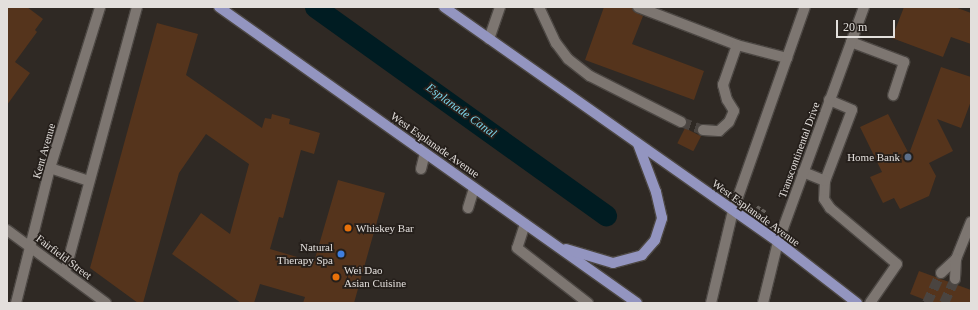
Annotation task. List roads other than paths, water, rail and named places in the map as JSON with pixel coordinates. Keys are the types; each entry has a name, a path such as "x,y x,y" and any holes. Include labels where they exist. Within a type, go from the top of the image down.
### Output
{"main road":[{"name":"West Esplanade Avenue","path":"219,7 637,303"},
{"name":"West Esplanade Avenue","path":"444,7 778,242 857,303"},
{"path":"557,246 613,263 642,255 655,240 662,218 656,192 638,144"}],"street":[{"name":"Kent Avenue","path":"16,303 50,168 100,7"},
{"path":"64,272 137,7"},
{"path":"489,39 500,7"},
{"path":"539,7 556,43 568,59 590,76 681,122"},
{"path":"638,7 737,45 787,58"},
{"path":"710,303 733,211 805,7"},
{"name":"Transcontinental Drive","path":"763,303 778,242 864,7"},
{"path":"851,42 904,62 893,95"},
{"path":"703,130 719,131 729,122 734,111 727,100 723,85 737,45"},
{"path":"830,100 852,110 825,181 824,199 830,208 897,264 870,303"},
{"path":"421,169 425,153"},
{"path":"50,168 90,181"},
{"path":"803,172 825,181"},
{"path":"468,208 474,188"},
{"path":"955,279 956,259 971,222"},
{"path":"525,224 517,248 588,303"},
{"name":"Fairfield Street","path":"7,230 106,303"},
{"path":"941,273 956,259"}],"waterway":[{"name":"Esplanade Canal","path":"315,7 606,215"}],"tunnel":[{"path":"681,122 703,130"},
{"path":"927,303 941,273"},
{"path":"944,303 955,279"}],"place":[{"name":"Home Bank","path":"908,157"},
{"name":"Whiskey Bar","path":"348,228"},
{"name":"Natural Therapy Spa","path":"341,254"},
{"name":"Wei Dao Asian Cuisine","path":"336,277"}]}
